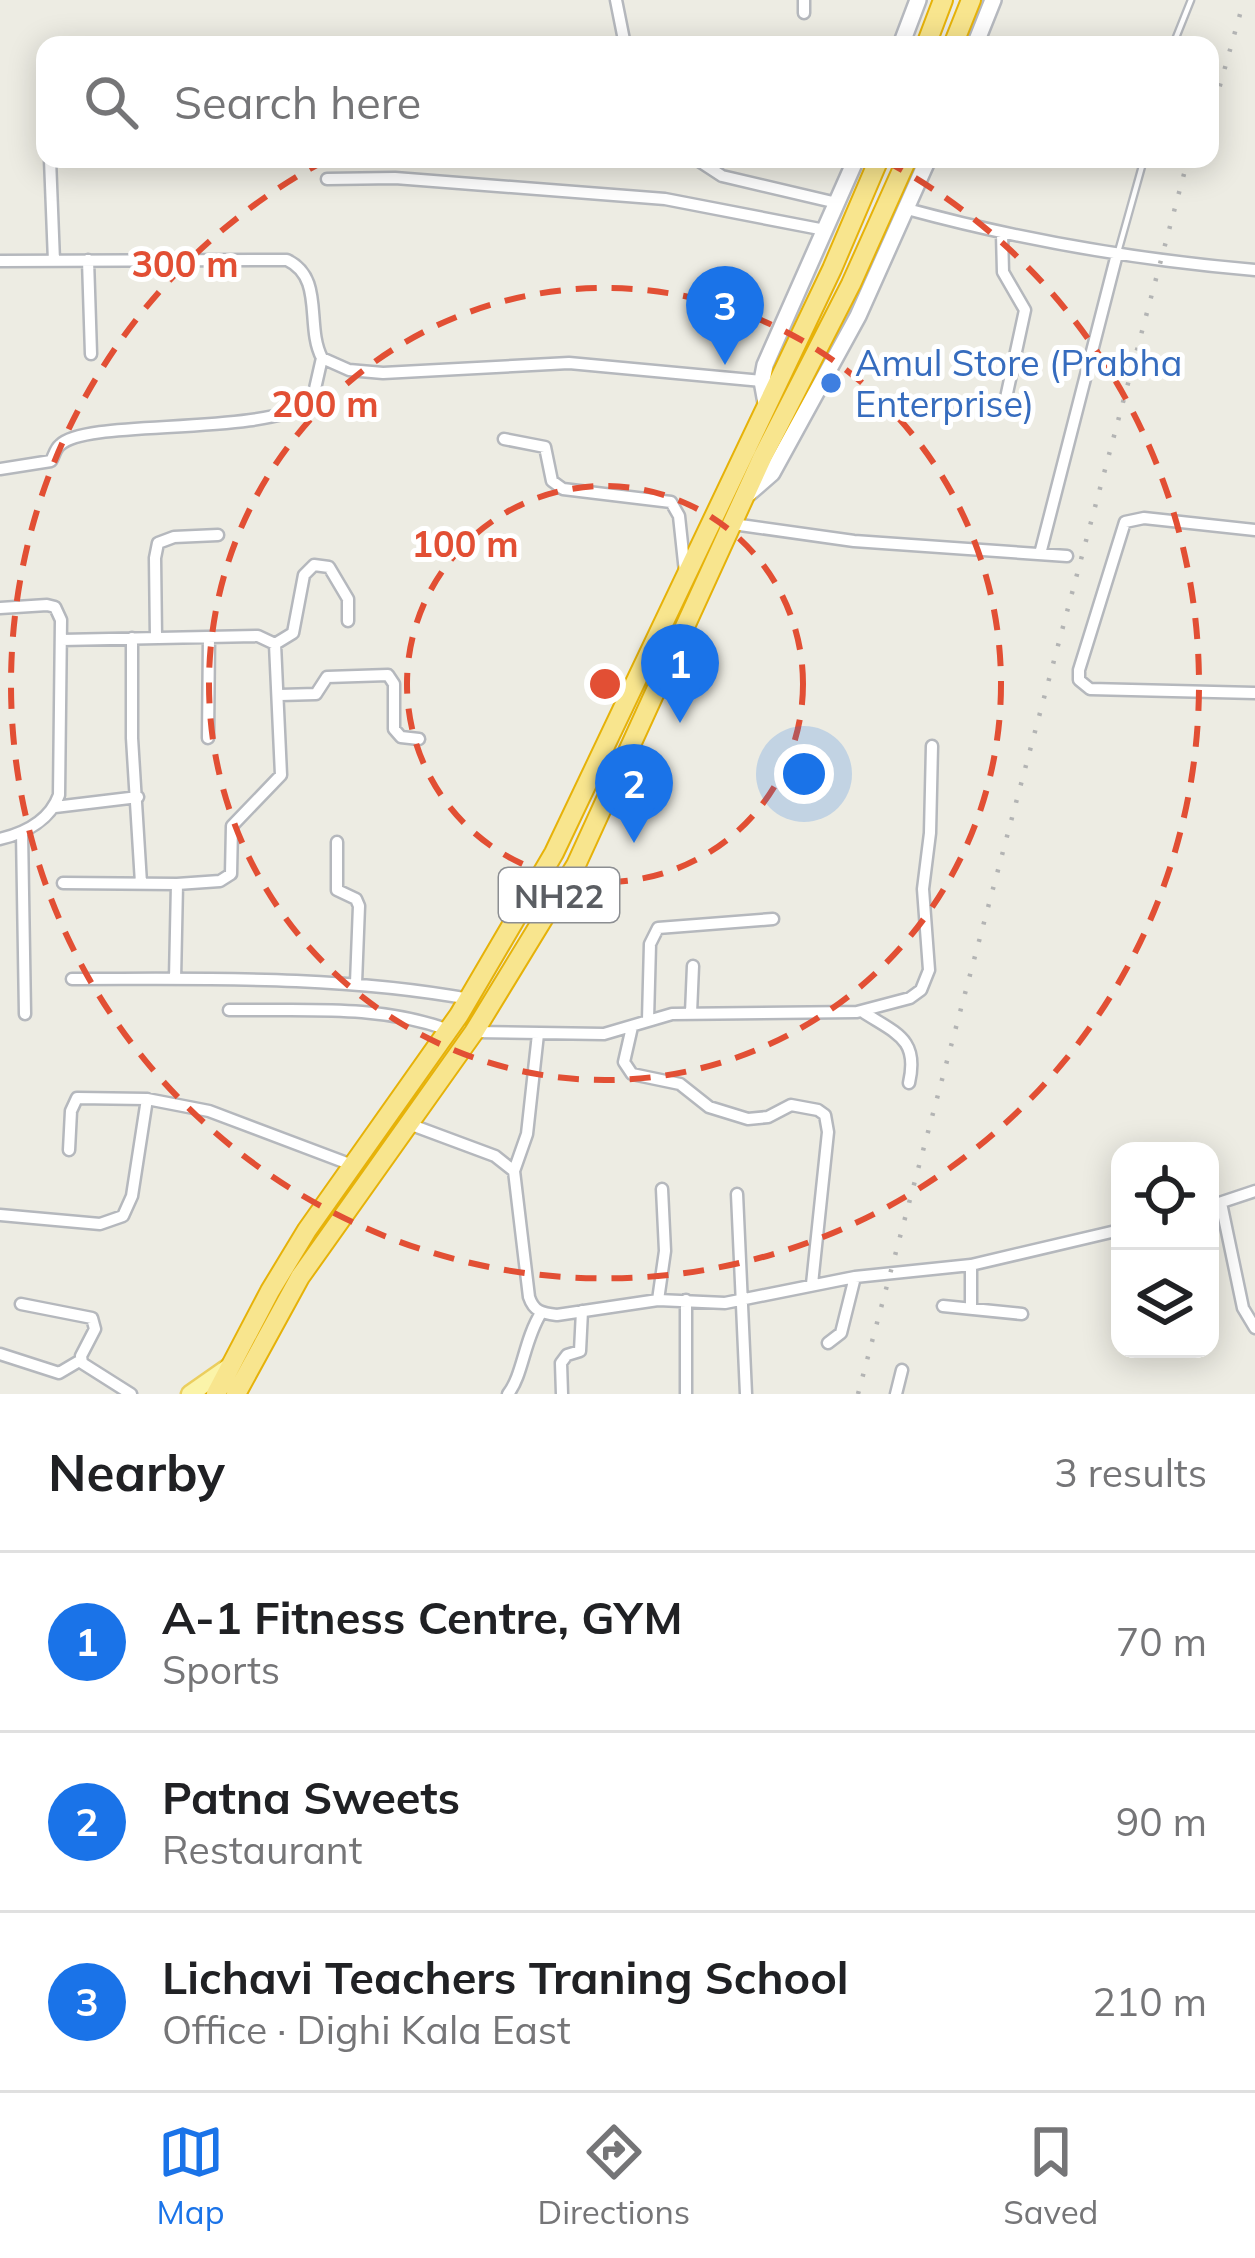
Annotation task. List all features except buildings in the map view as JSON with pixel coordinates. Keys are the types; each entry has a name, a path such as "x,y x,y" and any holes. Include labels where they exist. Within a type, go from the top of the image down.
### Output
{"highway":[{"path":"929,36 943,0"},
{"path":"956,36 970,0"},
{"name":"NH22","path":"216,1394 270,1291 470,999 582,799 875,168"},
{"name":"NH22","path":"236,1394 300,1277 474,1032 577,865 781,417 851,284 903,168"}],"main road":[{"path":"190,1394 230,1366"}],"street":[{"path":"616,0 623,36"},
{"path":"904,36 918,0"},
{"path":"979,36 993,0"},
{"path":"50,168 54,261"},
{"path":"710,168 722,176 837,203"},
{"path":"766,403 764,365 852,168"},
{"path":"746,496 772,472 858,316 924,168"},
{"path":"327,179 395,178 665,199 825,230"},
{"path":"907,209 1003,234 1117,254 1255,270"},
{"path":"1003,234 1003,272 1025,310 1004,407"},
{"path":"1040,554 1117,254"},
{"path":"88,260 91,354"},
{"path":"0,261 287,260 308,277 312,328 322,358 315,394 305,407 216,425 82,435 59,446 50,461 0,469"},
{"path":"322,358 349,370 383,373 569,363 762,381"},
{"path":"504,440 545,447 552,481 562,489 671,502 679,515 686,575"},
{"path":"1255,530 1144,518 1125,523 1079,680 1090,689 1255,693"},
{"path":"733,524 854,541 1067,556"},
{"path":"156,638 154,558 158,543 166,538 218,535"},
{"path":"275,644 293,633 304,574 314,565 329,567 345,591 347,621"},
{"path":"0,608 55,607 61,620 60,767 55,807"},
{"path":"61,640 258,636 275,644"},
{"path":"208,738 209,637"},
{"path":"132,638 132,738 141,883"},
{"path":"63,883 177,884 220,881 231,874 232,826 281,775 275,644"},
{"path":"280,695 316,694 327,677 388,676 394,684 394,728 401,737 418,739"},
{"path":"474,1032 587,1035 691,1013 863,1012 910,998 921,990 928,970 923,900 932,746"},
{"path":"0,838 22,832 55,807 139,797"},
{"path":"22,832 25,1014"},
{"path":"337,842 337,890 359,905 356,983"},
{"path":"175,979 177,884"},
{"path":"648,1021 650,944 658,928 773,919"},
{"path":"691,1013 693,966"},
{"path":"72,979 356,983 470,999"},
{"path":"229,1010 380,1011 449,1030"},
{"path":"863,1012 910,1047 914,1059 909,1083"},
{"path":"632,1027 624,1063 632,1074 680,1084 709,1107 748,1119 768,1117 791,1105 825,1114 828,1132 812,1284"},
{"path":"538,1034 527,1134 514,1172 529,1297 541,1313 658,1300 712,1304 855,1277 971,1265 1111,1232"},
{"path":"69,1150 70,1111 77,1098 147,1099 209,1111 352,1165"},
{"path":"0,1215 100,1224 123,1216 132,1196 147,1099"},
{"path":"409,1124 496,1156 514,1172"},
{"path":"658,1300 665,1251 662,1189"},
{"path":"1219,1203 1255,1191"},
{"path":"737,1194 746,1394"},
{"path":"1219,1219 1243,1308 1255,1328"},
{"path":"971,1265 971,1309"},
{"path":"828,1342 844,1326 855,1277"},
{"path":"686,1300 686,1394"},
{"path":"0,1354 59,1373 81,1360 95,1330 92,1318 21,1304"},
{"path":"943,1306 1022,1314"},
{"path":"562,1394 561,1363 580,1351 582,1311"},
{"path":"508,1394 528,1334 541,1313"},
{"path":"81,1360 131,1394"},
{"path":"896,1394 902,1370"}],"lane":[{"path":"1177,36 1191,0"},
{"path":"1117,254 1141,168"}],"railway":[{"path":"1219,89 1244,0"},
{"path":"858,1394 1186,168"}],"place":[{"name":"Lichavi Teachers Traning School","path":"725,365"},
{"name":"Amul Store (Prabha Enterprise)","path":"831,383"},
{"name":"A-1 Fitness Centre, GYM","path":"680,723"},
{"name":"Patna Sweets","path":"634,843"}]}
